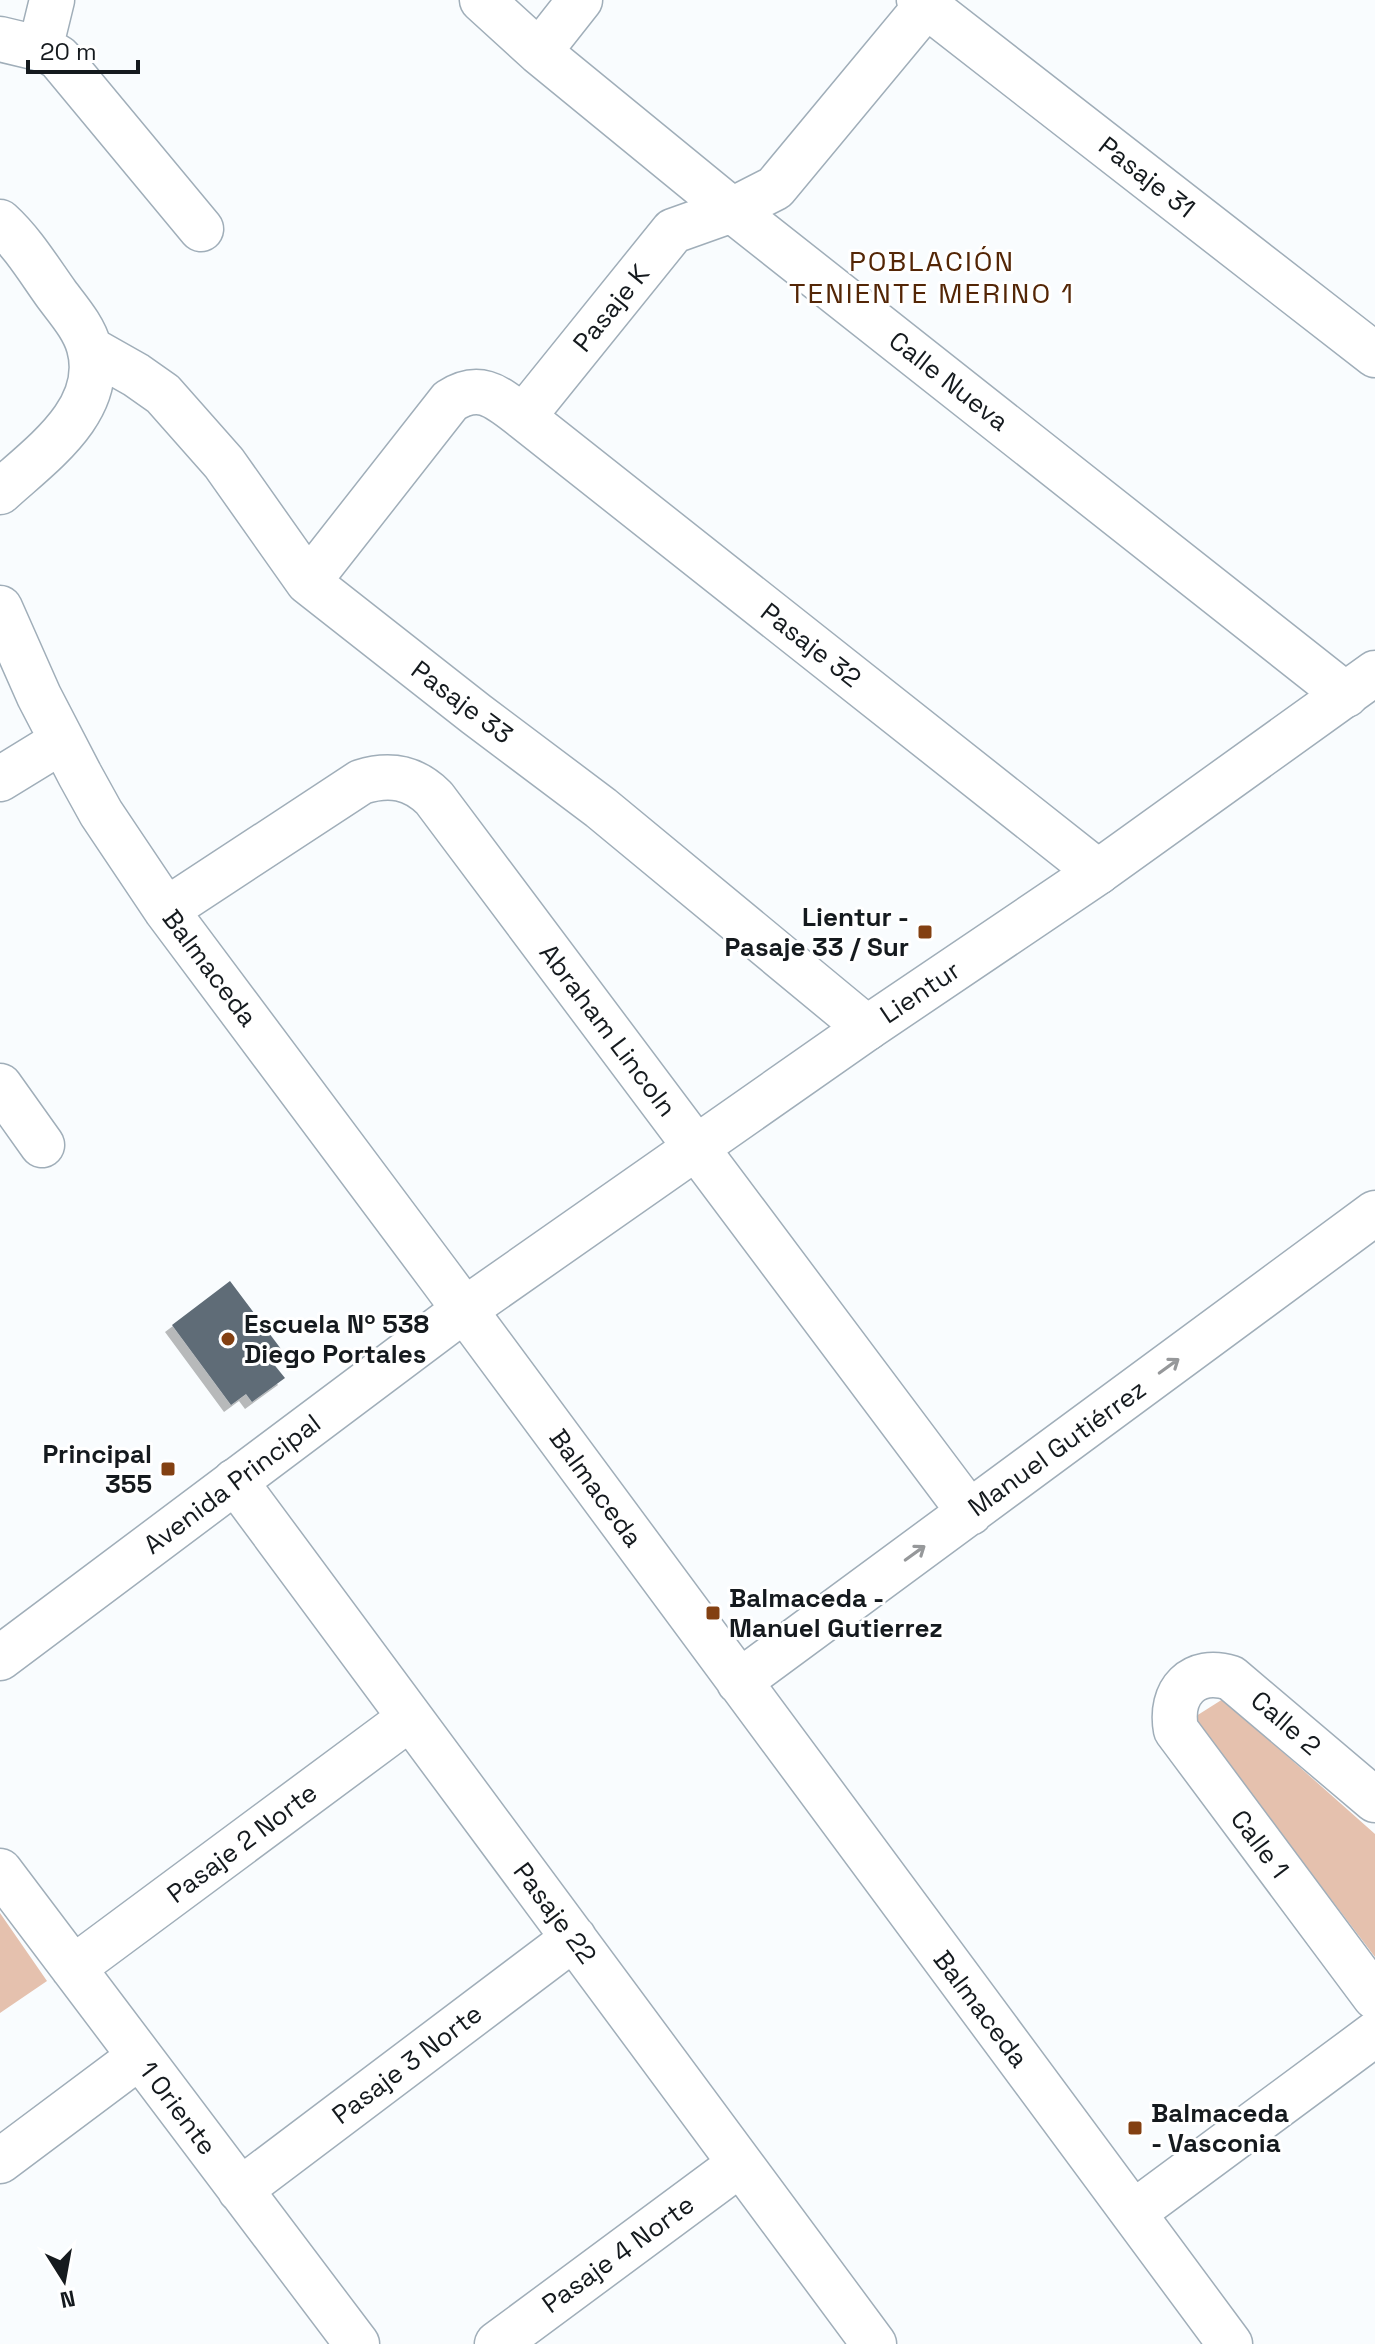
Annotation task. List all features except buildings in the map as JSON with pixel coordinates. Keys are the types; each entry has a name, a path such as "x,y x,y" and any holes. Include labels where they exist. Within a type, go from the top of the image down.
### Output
{"street":[{"path":"52,0 20,44 59,58 201,229"},
{"name":"Calle Nueva","path":"482,0 539,52 732,210 1360,684"},
{"path":"539,52 580,0"},
{"name":"Pasaje K","path":"523,417 673,231 732,210 775,188 925,2"},
{"name":"Pasaje 31","path":"925,2 1375,355"},
{"path":"0,222 26,250 77,321 90,349 91,380 87,396 65,431 0,492"},
{"name":"Pasaje 33","path":"90,349 163,394 224,463 308,582 601,808 867,1028"},
{"path":"308,582 450,401 467,392 487,393 523,417"},
{"name":"Pasaje 32","path":"523,417 1098,872"},
{"name":"Balmaceda","path":"0,608 19,654 101,813 166,910 1230,2344"},
{"name":"Lientur","path":"464,1310 867,1028 1098,872 1360,684"},
{"path":"0,779 62,741"},
{"name":"Abraham Lincoln","path":"166,910 361,782 388,776 413,782 425,789 970,1513"},
{"path":"0,1086 42,1145"},
{"name":"Manuel Gutiérrez","path":"739,1682 1369,1228"},
{"name":"Avenida Principal","path":"0,1658 464,1310"},
{"name":"Pasaje 22","path":"235,1481 874,2344"},
{"name":"Calle 2","path":"1188,1684 1209,1674 1231,1678 1375,1800"},
{"name":"Calle 1","path":"1188,1684 1179,1693 1174,1705 1176,1730 1375,1997"},
{"name":"Pasaje 2 Norte","path":"73,1968 410,1718"},
{"name":"1 Oriente","path":"0,1871 357,2344"},
{"name":"Pasaje 3 Norte","path":"240,2190 574,1938"},
{"path":"1133,2213 1375,2034"},
{"path":"6,2143 139,2057"},
{"name":"Pasaje 4 Norte","path":"497,2344 740,2164"}],"shaded area":[{"path":"1223,1699 1375,1834 1375,1957 1193,1718"},
{"path":"0,1913 47,1981 0,2013"}],"place":[{"name":"Lientur - Pasaje 33 / Sur","path":"925,932"},
{"name":"Escuela Nº 538 Diego Portales","path":"228,1339"},
{"name":"Principal 355","path":"168,1469"},
{"name":"Balmaceda - Manuel Gutierrez","path":"713,1613"},
{"name":"Balmaceda - Vasconia","path":"1135,2128"}],"district":[{"name":"POBLACIÓN TENIENTE MERINO 1","path":"932,277"}]}
